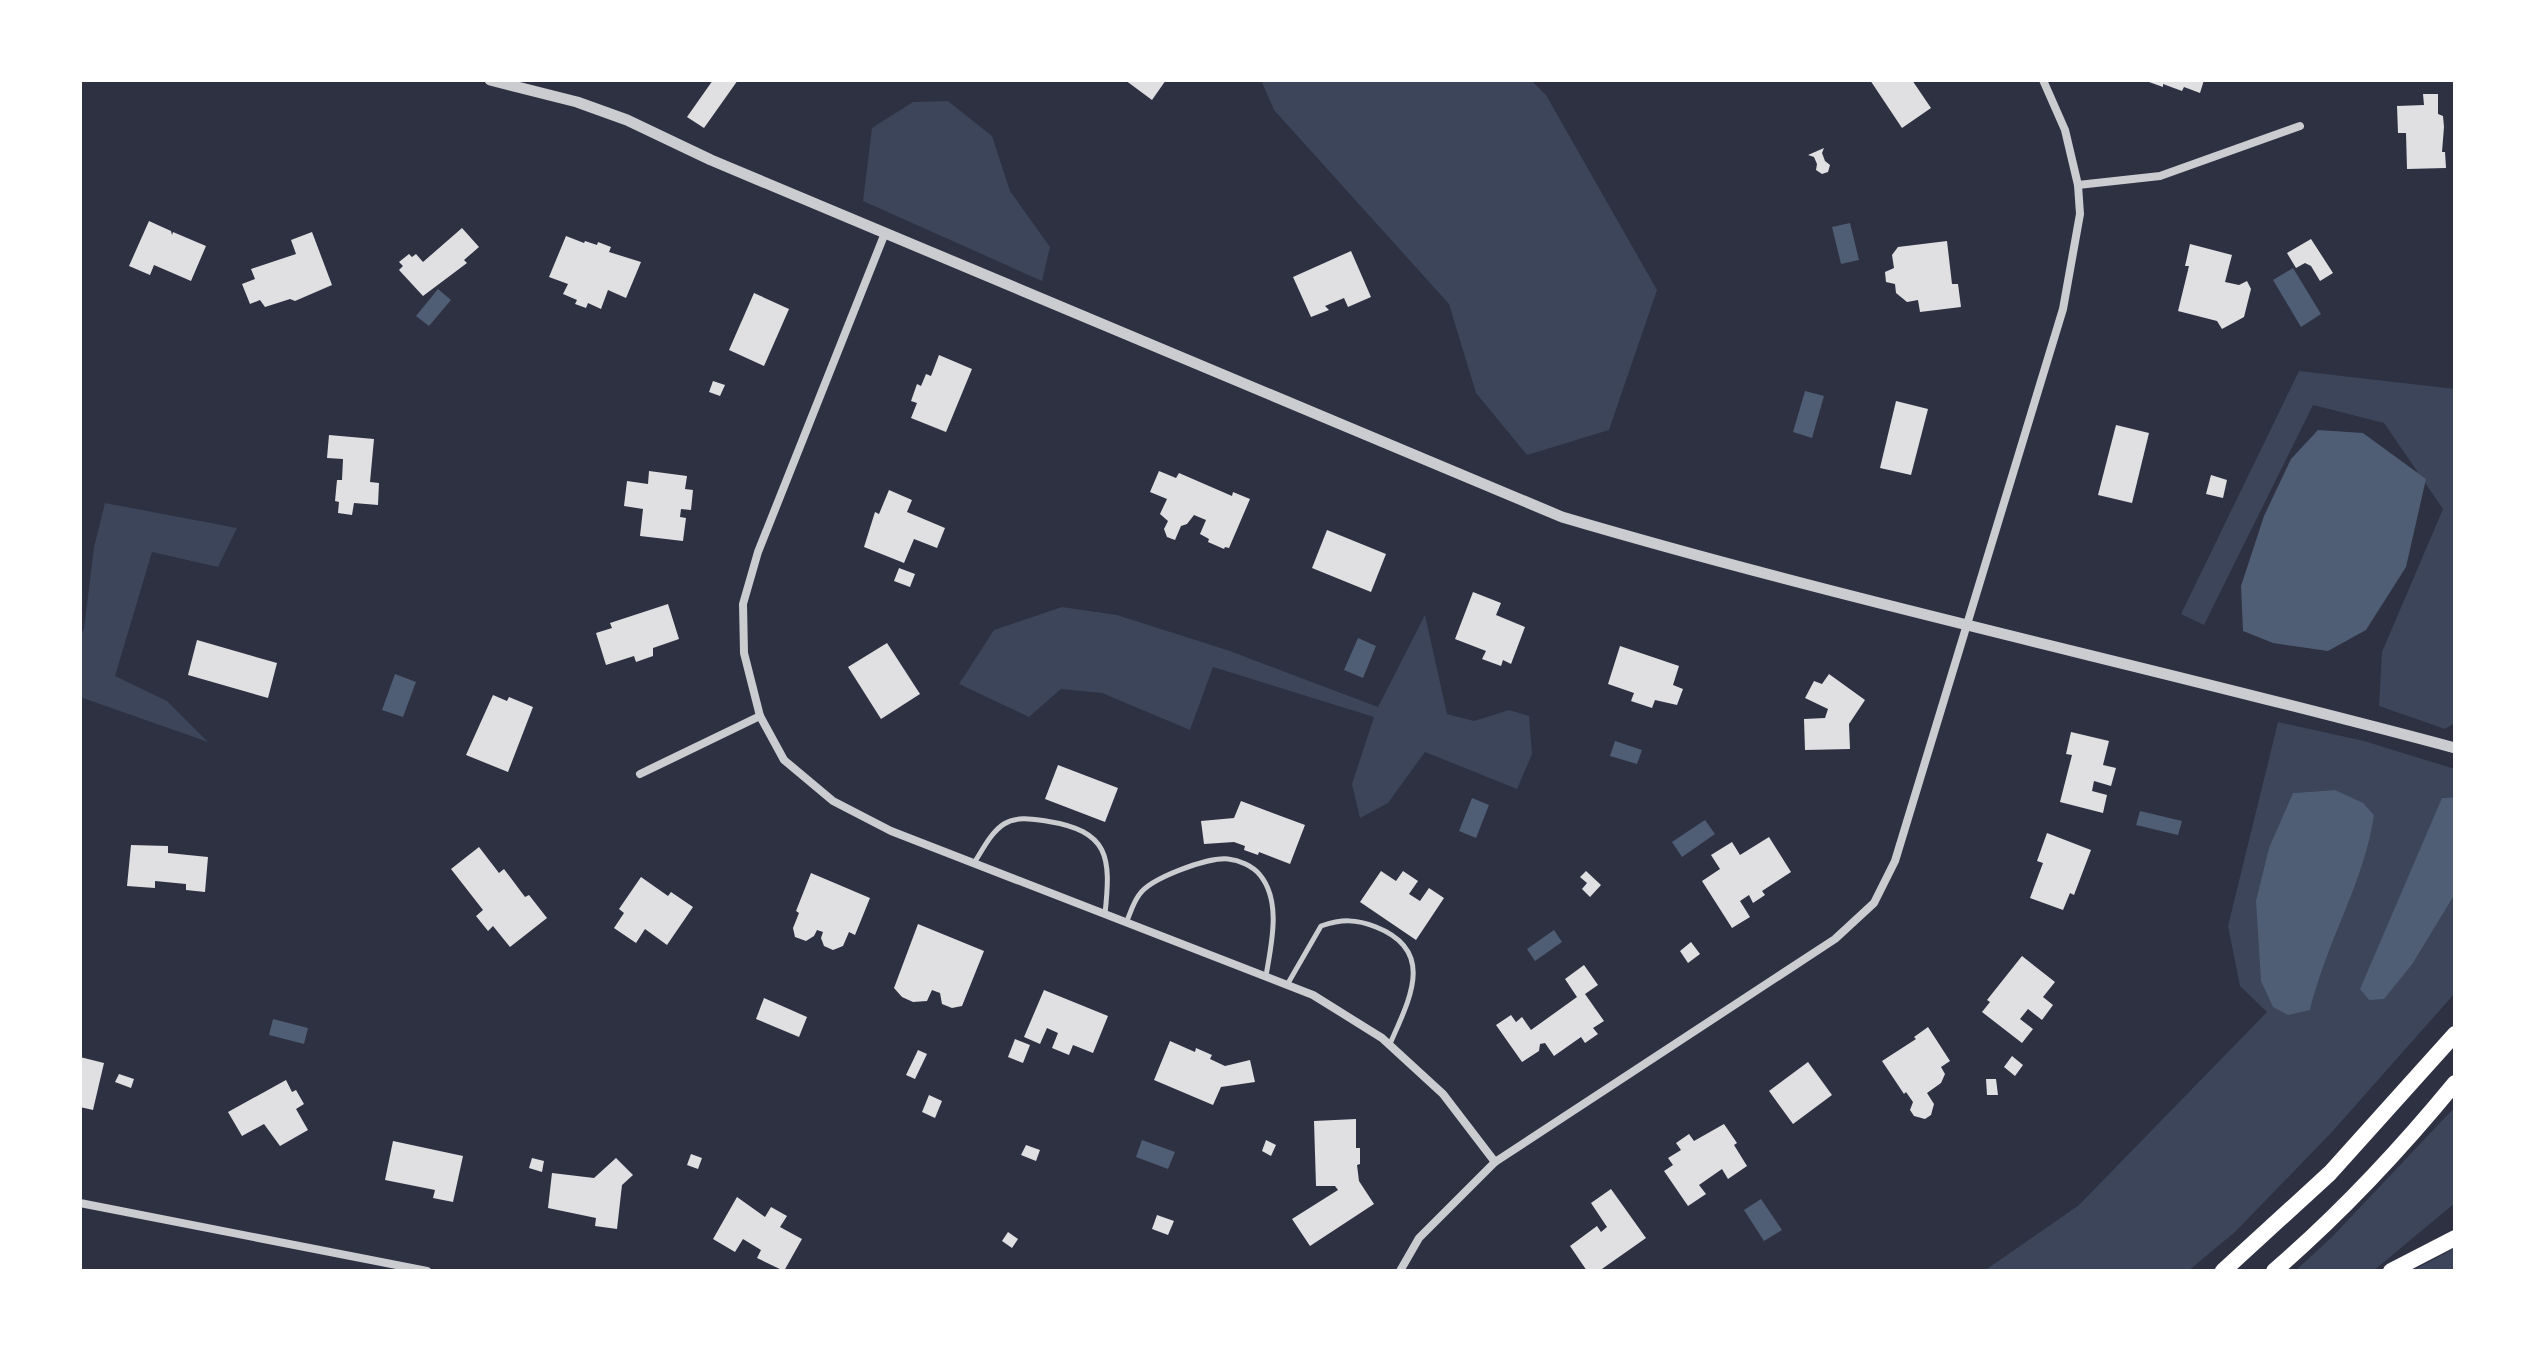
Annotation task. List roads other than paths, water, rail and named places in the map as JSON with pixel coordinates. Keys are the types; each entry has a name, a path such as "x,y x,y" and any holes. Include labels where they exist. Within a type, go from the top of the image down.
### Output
{"highway":[{"path":"2223,1271 2330,1173 2455,1034"},
{"path":"2274,1271 2313,1237 2419,1126 2455,1083"},
{"path":"2391,1271 2455,1238"}],"street":[{"path":"490,80 577,102 627,120 711,160 1562,517 1967,625 2455,748"},
{"path":"1400,1271 1419,1238 1495,1162 1835,939 1874,903 1895,861 2063,309 2080,214 2078,185 2065,130 2043,80"},
{"path":"2078,185 2160,176 2300,126"},
{"path":"885,233 758,552 743,604 744,653 760,716 784,760 833,801 891,831 1313,995 1389,1045 1443,1094 1495,1162"},
{"path":"640,774 760,716"},
{"path":"80,1203 427,1271"}],"lane":[{"path":"974,863 1004,824 1024,818 1086,831 1100,844 1109,876 1105,915"},
{"path":"1126,923 1139,893 1159,878 1202,863 1227,859 1252,866 1262,877 1270,897 1274,928 1266,977"},
{"path":"1287,985 1321,926 1339,920 1362,921 1389,932 1407,948 1413,961 1413,983 1407,1006 1389,1045"}]}
